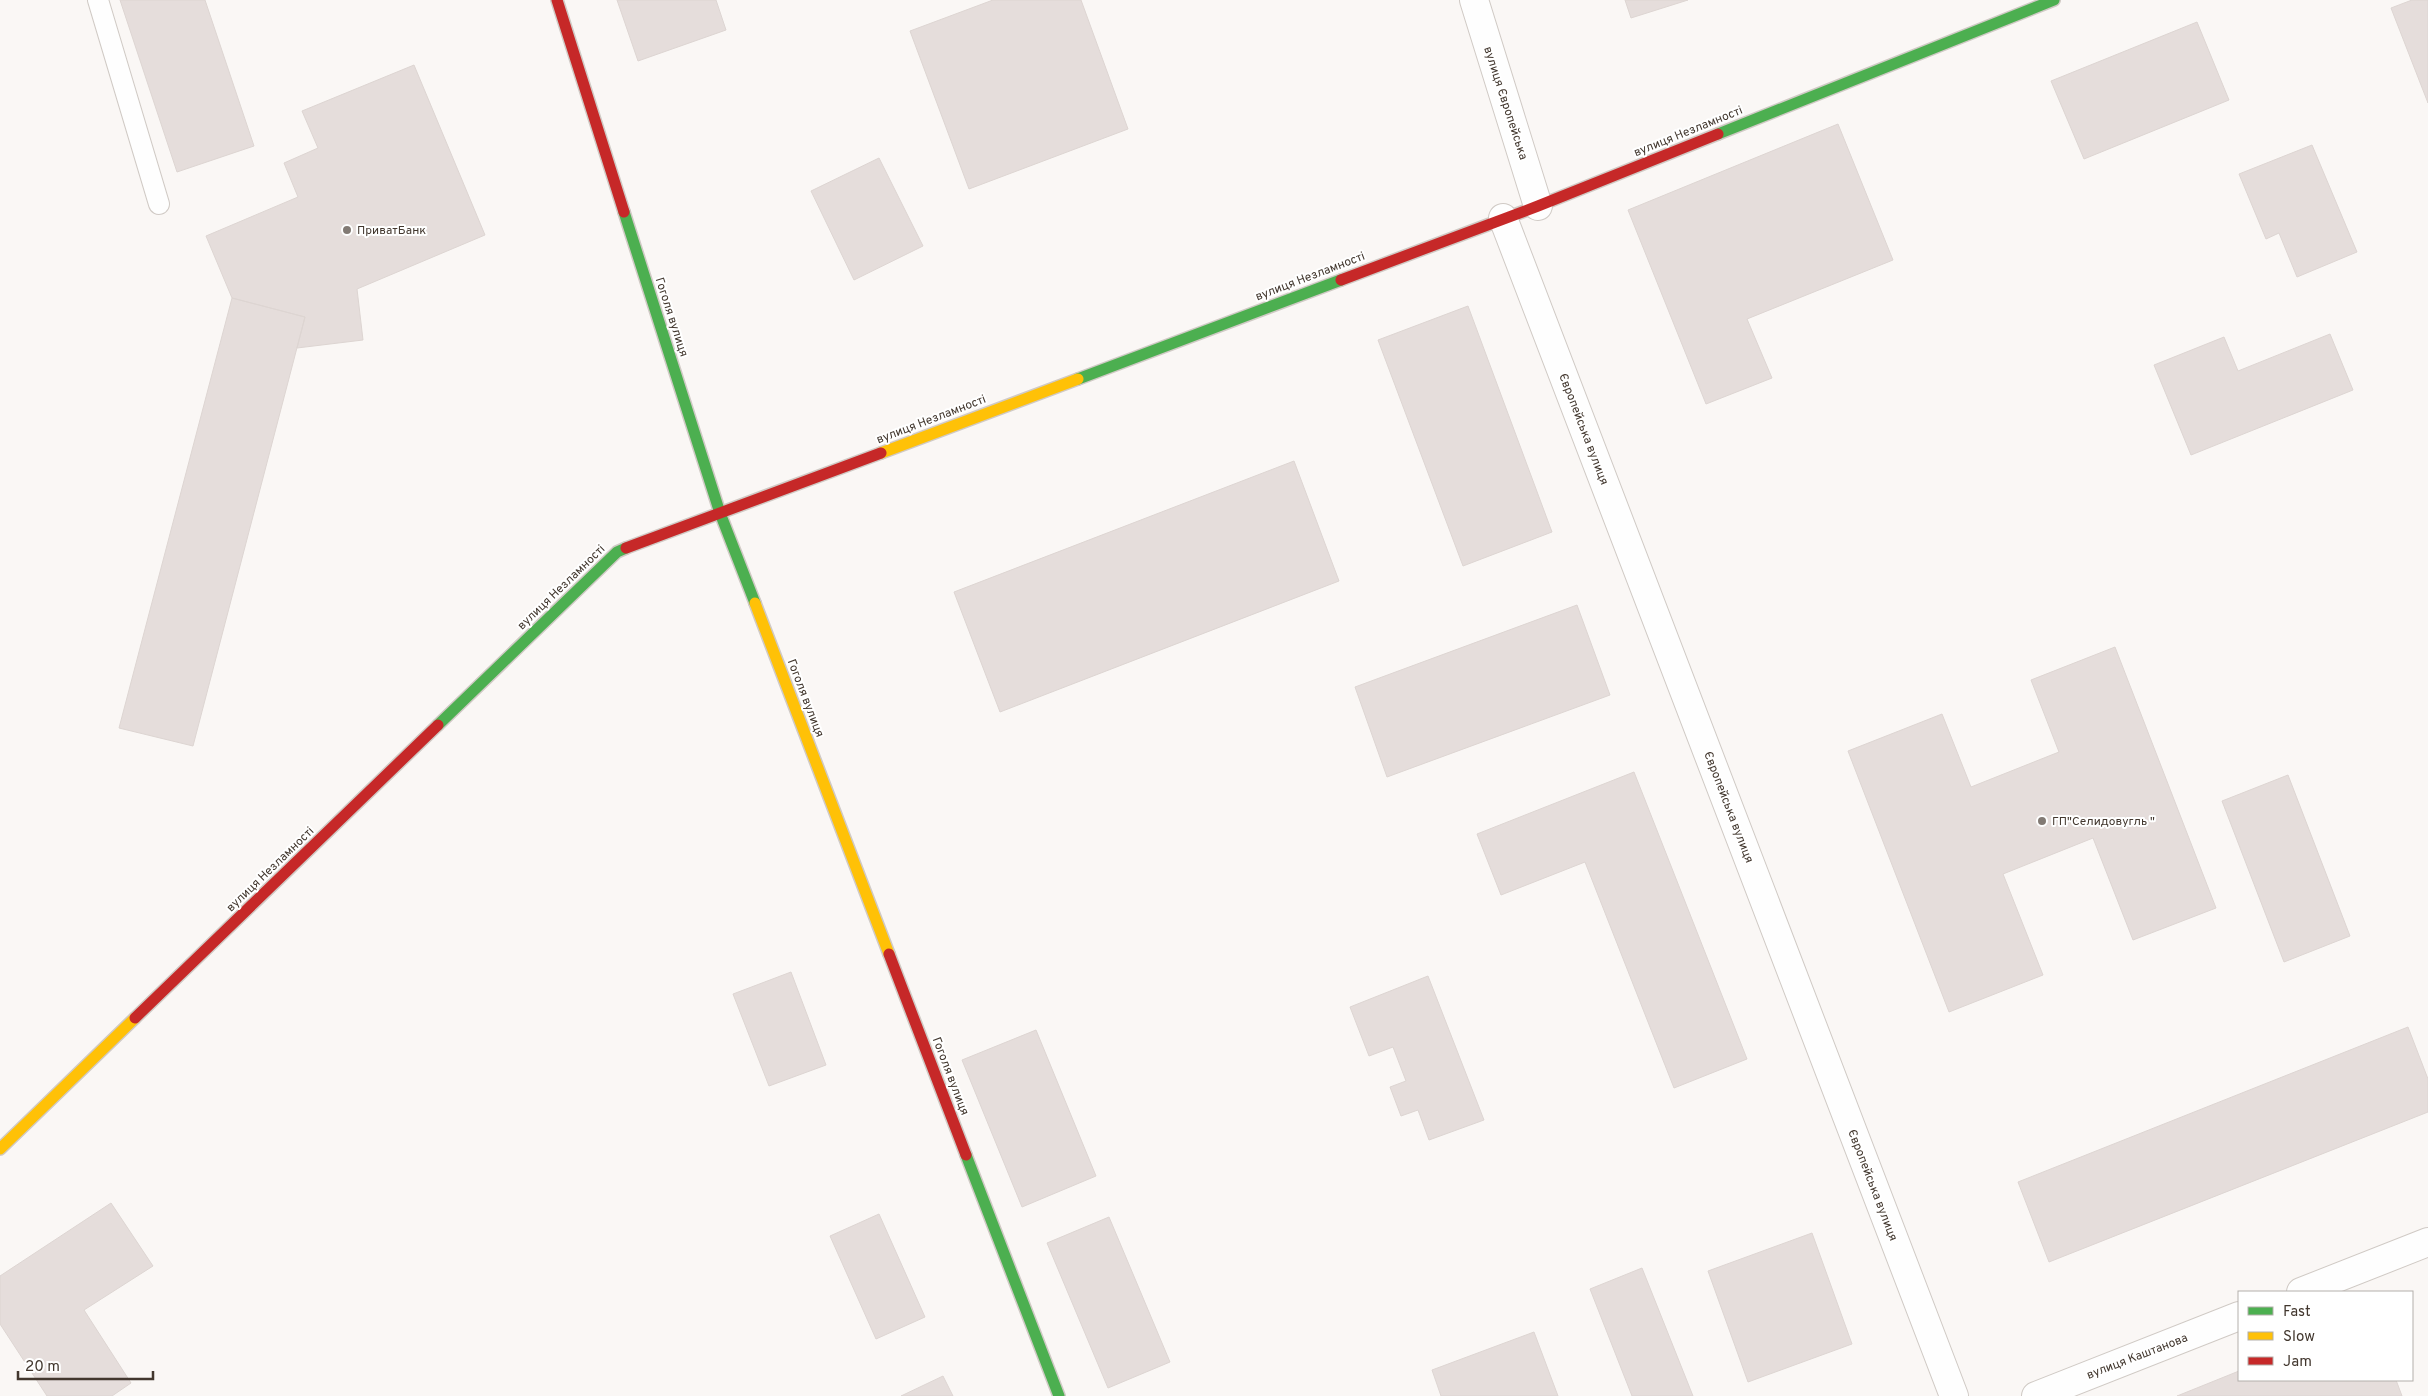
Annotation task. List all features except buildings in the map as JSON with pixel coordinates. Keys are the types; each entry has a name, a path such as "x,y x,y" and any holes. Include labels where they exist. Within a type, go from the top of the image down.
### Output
{"street":[{"name":"Гоголя вулиця","path":"557,0 720,513 1059,1396"},
{"name":"вулиця Європейська","path":"1474,0 1538,206"},
{"name":"вулиця Незламності","path":"0,1149 617,552 1538,206 2054,0"},
{"name":"Європейська вулиця","path":"1503,218 1954,1396"},
{"path":"2304,1291 2428,1242"},
{"name":"вулиця Каштанова","path":"2036,1396 2238,1316"}],"lane":[{"path":"98,0 159,204"}],"traffic: fast":[{"path":"1718,134 2054,0"},
{"path":"624,212 720,513 755,603"},
{"path":"1078,379 1341,280"},
{"path":"438,725 617,552 626,548"},
{"path":"966,1155 1059,1396"}],"traffic: slow":[{"path":"881,453 1078,379"},
{"path":"755,603 889,954"},
{"path":"0,1149 135,1018"}],"traffic: jam":[{"path":"557,0 624,212"},
{"path":"1341,280 1538,206 1718,134"},
{"path":"626,548 881,453"},
{"path":"135,1018 438,725"},
{"path":"889,954 966,1155"}],"place":[{"name":"ПриватБанк","path":"347,230"},
{"name":"ГП\"Селидовугль \"","path":"2042,821"}]}
